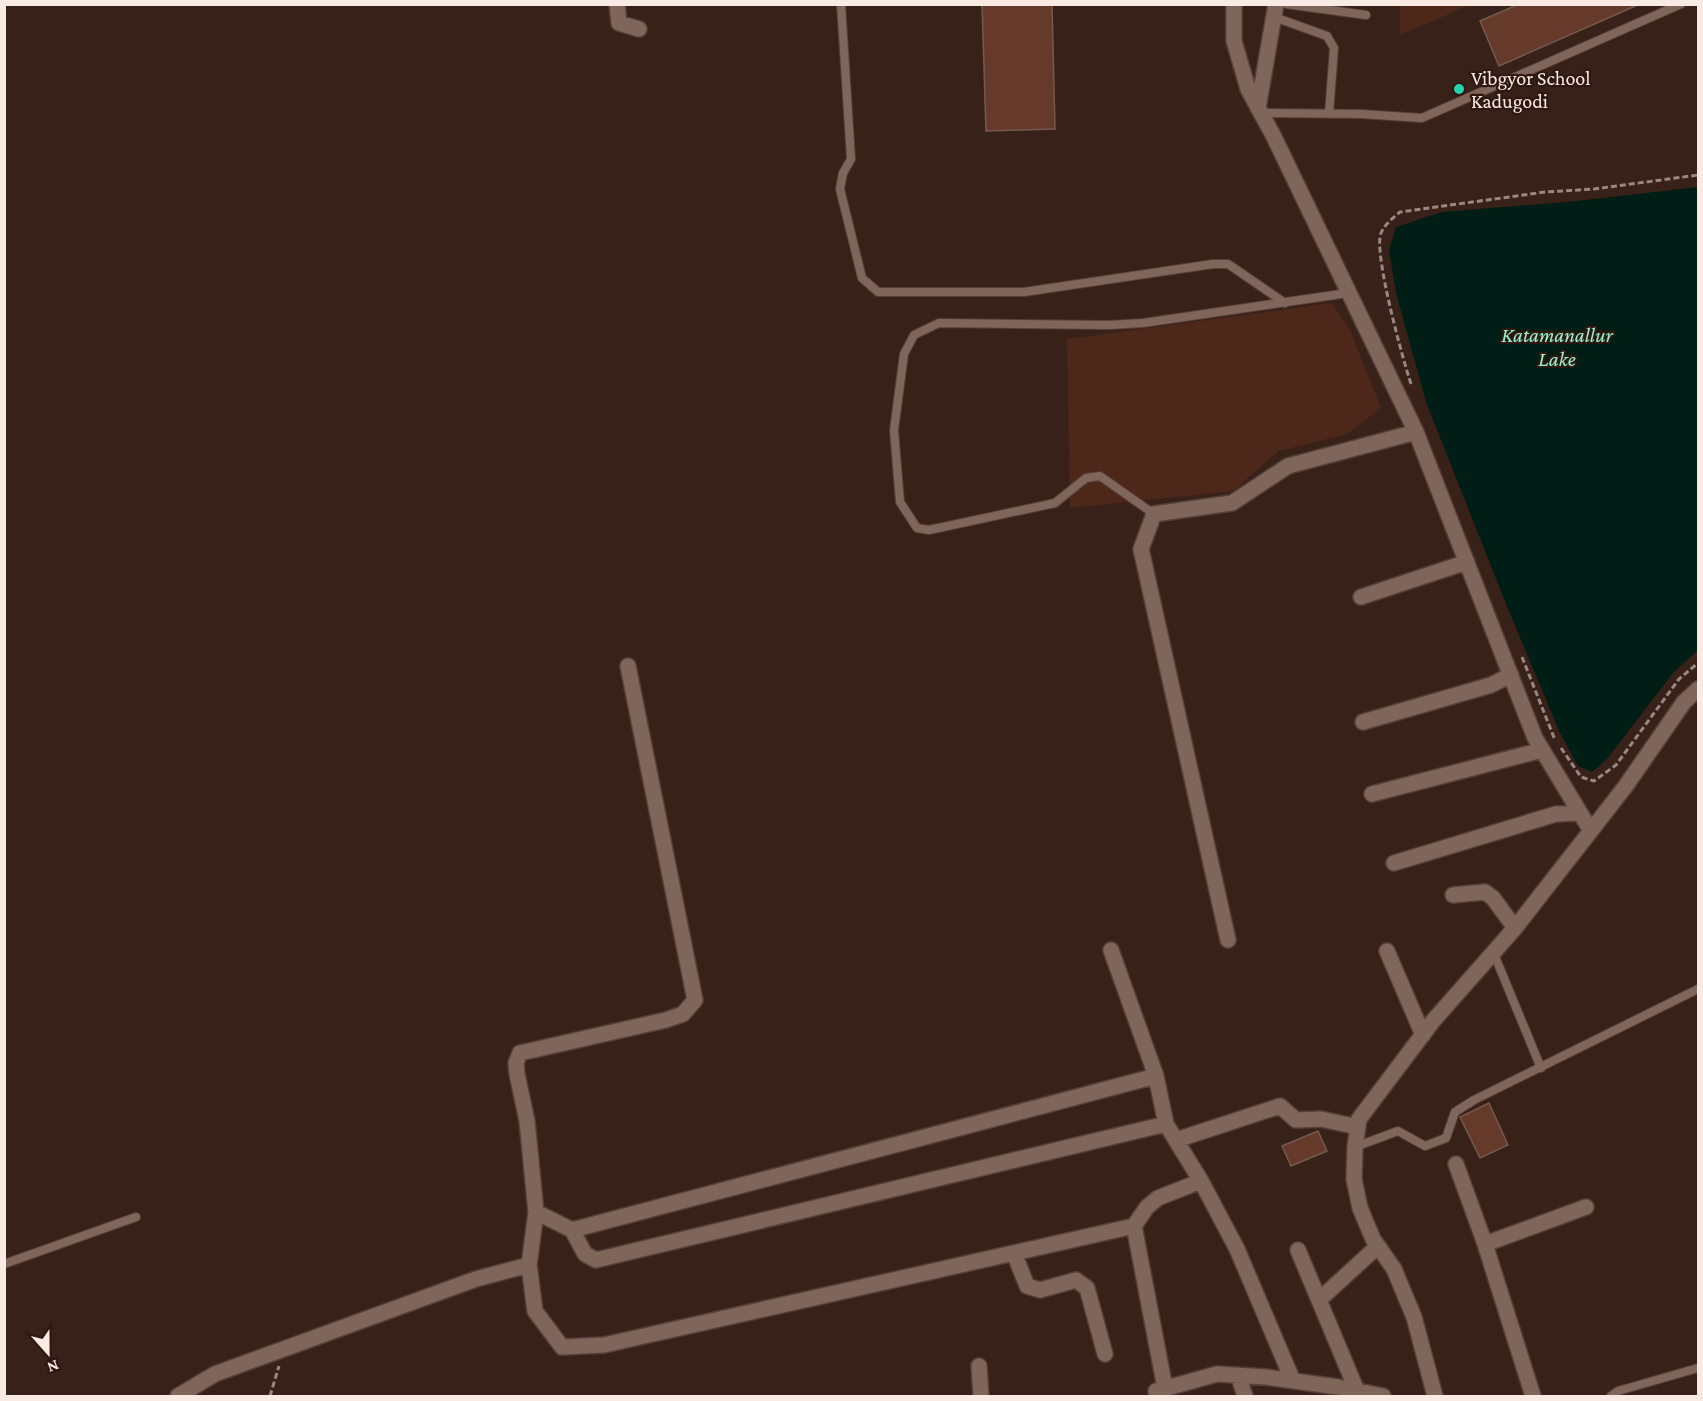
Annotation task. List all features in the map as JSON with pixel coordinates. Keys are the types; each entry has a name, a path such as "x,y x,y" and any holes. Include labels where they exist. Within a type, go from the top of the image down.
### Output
{"street":[{"path":"617,4 619,23 639,29"},
{"path":"1234,4 1234,41 1248,89 1416,432 1535,738 1591,831"},
{"path":"1259,110 1275,10"},
{"path":"1228,940 1141,549 1154,514 1232,503 1288,466 1416,432"},
{"path":"1361,597 1467,562"},
{"path":"627,666 695,1000 683,1014 666,1020 520,1053 516,1063 527,1121 536,1212 529,1265 534,1311 562,1347 603,1345 1134,1226 1147,1208 1158,1198 1202,1180"},
{"path":"1363,722 1491,685 1511,675"},
{"path":"1435,1396 1414,1317 1394,1269 1373,1239 1360,1208 1354,1179 1359,1119 1423,1035 1515,928 1625,786 1684,702 1698,689"},
{"path":"1372,794 1542,750"},
{"path":"1394,863 1556,814 1580,813"},
{"path":"1454,895 1485,892 1493,898 1515,928"},
{"path":"1111,950 1156,1076 1166,1124 1202,1180 1237,1249 1293,1381"},
{"path":"1387,951 1423,1035"},
{"path":"572,1230 1156,1076"},
{"path":"1176,1140 1280,1106 1296,1120 1321,1119 1358,1127"},
{"path":"536,1212 572,1230 585,1254 596,1260 1166,1124"},
{"path":"1456,1164 1485,1244 1533,1396"},
{"path":"1485,1244 1586,1207"},
{"path":"1134,1226 1161,1392 1217,1374 1293,1381 1383,1396"},
{"path":"1319,1300 1378,1246"},
{"path":"1298,1250 1357,1391"},
{"path":"1014,1253 1027,1286 1040,1290 1076,1280 1087,1288 1105,1354"},
{"path":"178,1396 215,1374 476,1280 529,1265"},
{"path":"979,1366 981,1396"},
{"path":"1238,1375 1245,1396"}],"lane":[{"path":"841,4 851,159 843,173 840,189 862,278 878,292 1024,292 1214,264 1228,264 1285,303"},
{"path":"1286,4 1366,15"},
{"path":"1259,110 1422,118 1681,4"},
{"path":"1275,10 1327,36 1333,44 1329,114"},
{"path":"1154,514 1100,476 1086,478 1055,503 929,530 917,528 900,502 894,430 904,354 914,335 939,323 1143,324 1348,293"},
{"path":"1494,954 1541,1068"},
{"path":"1355,1147 1398,1131 1425,1146 1446,1138 1455,1112 1474,1100 1698,989"},
{"path":"4,1264 136,1217"},
{"path":"1611,1396 1618,1391 1698,1368"}],"path":[{"path":"1414,393 1396,334 1381,256 1380,234 1389,221 1400,212 1545,192 1594,189 1698,175"},
{"path":"1521,654 1556,741 1581,777 1594,781 1616,765 1679,679 1698,663"},
{"path":"270,1396 277,1370 294,1345"}],"shaded area":[{"path":"1400,4 1470,4 1470,5 1400,35"},
{"path":"1332,303 1350,330 1381,408 1347,434 1279,451 1233,491 1070,508 1067,339"}],"water":[{"name":"Katamanallur Lake","path":"1698,187 1698,650 1673,673 1607,759 1592,772 1578,766 1560,733 1426,402 1396,293 1389,250 1396,227 1442,212 1568,202"}],"building":[{"path":"982,4 1052,4 1055,129 986,131"},
{"path":"1519,4 1640,4 1499,66 1480,21"},
{"path":"1489,1103 1508,1145 1480,1158 1460,1117"},
{"path":"1318,1131 1327,1151 1291,1166 1282,1146"}],"place":[{"name":"Vibgyor School Kadugodi","path":"1459,89"}]}
